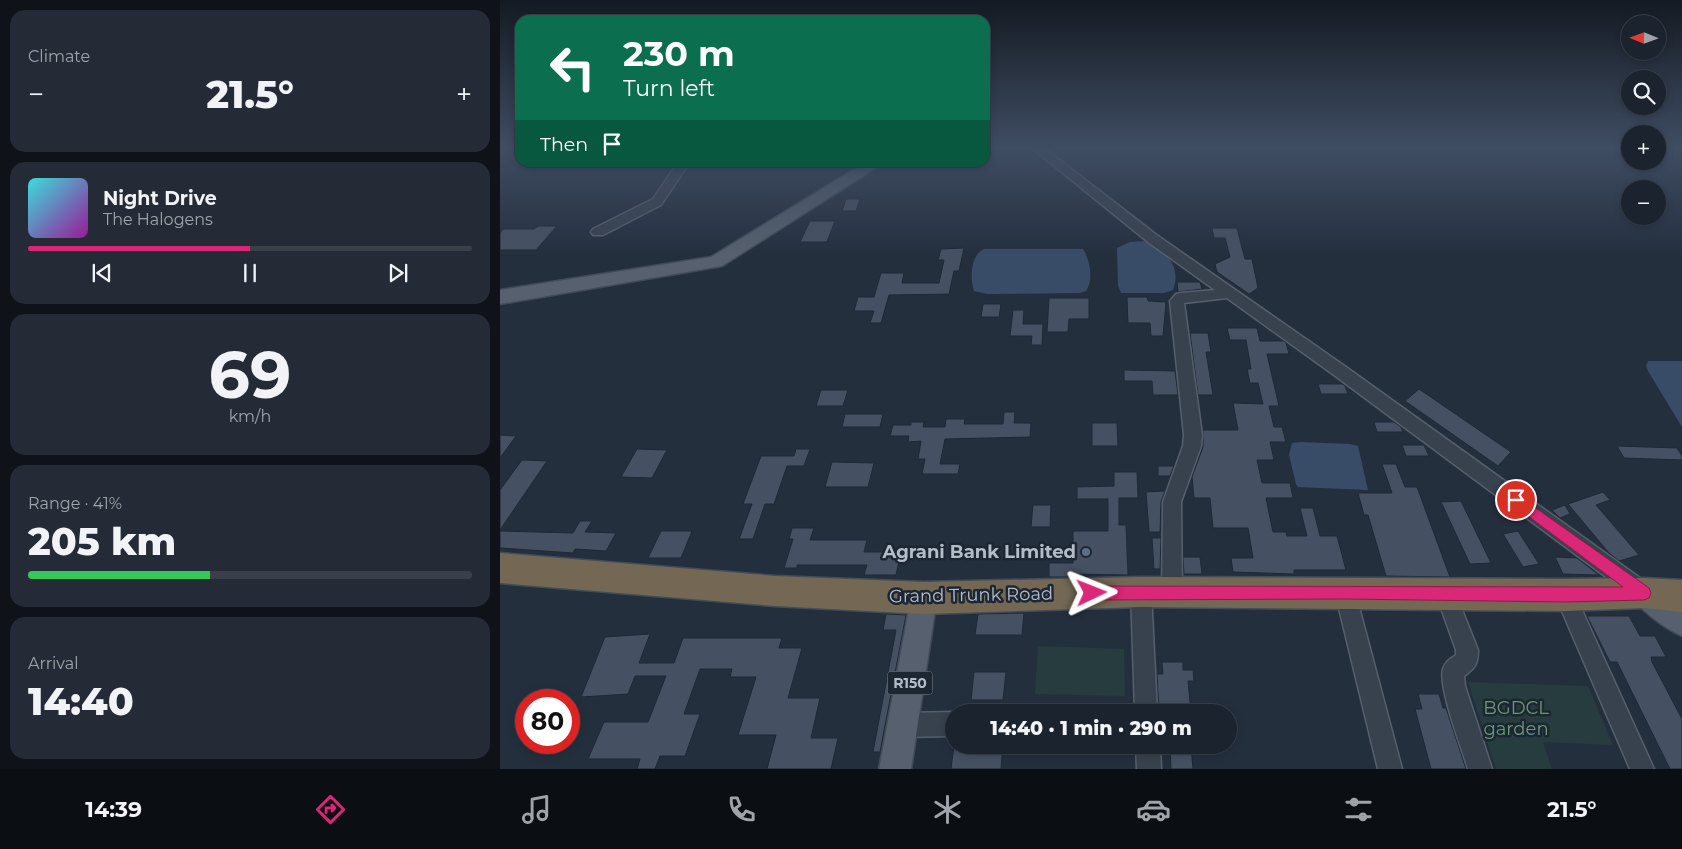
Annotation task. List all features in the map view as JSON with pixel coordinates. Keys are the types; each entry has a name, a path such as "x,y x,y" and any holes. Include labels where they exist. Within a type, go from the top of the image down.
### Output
{"highway":[{"name":"Grand Trunk Road","path":"500,568 776,592 924,598 1141,592 1565,595 1644,593 1682,596"}],"main road":[{"path":"500,297 716,262 843,184"},
{"path":"1644,593 1682,622"},
{"name":"R150","path":"895,769 924,598"}],"street":[{"path":"598,232 657,202 669,184"},
{"path":"1082,184 1153,240 1340,371 1644,593"},
{"path":"1172,592 1172,502 1192,446 1193,435 1177,301 1181,298 1229,293"},
{"path":"1141,592 1146,704"},
{"path":"1345,592 1390,769"},
{"path":"1446,594 1467,650 1467,661 1453,671 1454,686 1480,769"},
{"path":"1565,595 1642,769"},
{"path":"902,725 945,724"},
{"path":"1148,754 1149,769"}],"green space":[{"path":"1038,646 1124,649 1125,696 1035,694"},
{"name":"BGDCL garden","path":"1468,682 1588,686 1613,745 1543,742 1552,769 1496,769"}],"water":[{"path":"1145,241 1160,250 1174,267 1175,281 1173,290 1164,293 1121,293 1118,285 1117,248 1130,242"},
{"path":"984,249 1083,249 1088,259 1090,281 1086,291 1080,293 988,294 974,291 972,268 976,256"},
{"path":"1648,361 1682,361 1682,427 1648,371 1646,366"},
{"path":"1292,443 1358,446 1368,490 1298,487 1289,455"}],"building":[{"path":"846,199 860,199 856,211 842,211"},
{"path":"810,221 835,221 827,242 800,242"},
{"path":"538,226 557,226 536,250 500,250 500,233 503,229 534,229"},
{"path":"1212,228 1237,228 1245,259 1252,259 1258,288 1249,294 1217,272 1215,264 1230,257 1225,238 1214,238"},
{"path":"964,248 959,271 954,271 949,294 889,295 881,323 870,323 874,311 854,311 858,297 874,297 881,273 904,273 902,283 939,283 944,260 938,260 941,249"},
{"path":"1177,282 1200,282 1202,289 1178,292"},
{"path":"1127,297 1147,297 1148,301 1166,302 1163,336 1151,336 1150,323 1128,323"},
{"path":"1049,298 1089,298 1089,319 1069,319 1068,332 1047,332"},
{"path":"983,304 1001,304 999,317 981,317"},
{"path":"1013,310 1024,310 1023,324 1043,324 1042,345 1031,345 1032,336 1010,336"},
{"path":"1227,328 1257,328 1260,341 1284,341 1289,354 1267,354 1279,406 1269,406 1274,427 1282,427 1286,442 1270,442 1274,460 1257,460 1262,483 1290,483 1293,498 1266,498 1273,532 1286,532 1287,536 1307,536 1300,508 1313,508 1320,536 1337,536 1346,570 1294,570 1294,574 1233,572 1231,558 1253,558 1248,528 1213,528 1210,498 1194,498 1192,477 1203,447 1203,430 1238,430 1233,403 1263,404 1258,383 1250,383 1247,369 1251,369 1246,340 1230,340"},
{"path":"1190,333 1208,333 1211,352 1206,352 1213,395 1198,395"},
{"path":"1124,370 1175,371 1178,395 1153,395 1152,381 1124,381"},
{"path":"1318,384 1343,384 1348,394 1321,394"},
{"path":"1419,389 1511,452 1498,466 1405,401"},
{"path":"821,390 848,390 843,406 816,406"},
{"path":"1004,412 1015,412 1014,423 1031,423 1030,437 945,439 940,464 960,464 958,474 922,474 925,459 918,459 921,441 908,442 909,436 890,436 893,425 911,425 911,422 924,422 923,427 945,427 946,419 965,419 964,424 1003,424"},
{"path":"845,414 883,414 880,427 842,427"},
{"path":"1374,422 1394,422 1401,427 1403,432 1377,432"},
{"path":"1092,423 1117,423 1118,446 1092,446"},
{"path":"500,435 516,436 500,458"},
{"path":"1402,445 1424,445 1429,456 1406,456"},
{"path":"1617,446 1677,448 1682,456 1682,460 1624,458"},
{"path":"637,449 667,450 652,478 621,477"},
{"path":"796,449 810,449 804,466 787,466 774,504 765,504 753,539 739,539 752,504 743,504 761,456 794,456"},
{"path":"522,460 547,461 500,530 500,490"},
{"path":"832,462 874,463 868,487 825,487"},
{"path":"1382,464 1396,464 1405,487 1417,487 1450,577 1386,576 1368,515 1364,515 1358,493 1392,493"},
{"path":"1158,466 1174,466 1170,476 1158,476"},
{"path":"1114,472 1137,472 1138,498 1119,498 1119,525 1126,525 1128,575 1068,574 1068,577 1049,577 1049,563 1073,563 1073,531 1108,531 1108,499 1077,499 1077,487 1114,486"},
{"path":"1165,491 1161,502 1160,532 1149,532 1146,492"},
{"path":"1603,492 1610,500 1596,505 1639,555 1619,561 1609,553 1568,504"},
{"path":"1461,501 1491,563 1470,564 1441,502"},
{"path":"1033,505 1051,505 1050,527 1031,527"},
{"path":"1565,505 1570,514 1560,518 1552,510"},
{"path":"580,521 592,521 585,532 616,533 606,551 575,549 573,553 500,548 500,531 573,533"},
{"path":"792,528 814,528 810,540 867,540 864,552 901,552 896,575 864,575 867,565 797,565 797,568 784,568 793,539 789,539"},
{"path":"661,531 692,531 681,558 648,558"},
{"path":"1518,531 1539,564 1523,567 1503,534"},
{"path":"1152,538 1161,538 1160,569 1154,569"},
{"path":"1183,557 1200,557 1202,574 1184,574"},
{"path":"1555,557 1577,558 1599,575 1563,574"},
{"path":"1024,613 1022,635 975,635 978,614"},
{"path":"886,614 906,615 880,752 873,752 896,630 883,630"},
{"path":"1587,616 1629,616 1640,636 1655,636 1666,657 1651,657 1652,662 1682,719 1682,769 1670,769 1617,662 1610,662"},
{"path":"650,634 639,663 674,663 683,638 782,638 779,648 802,648 788,698 820,698 811,738 838,738 831,769 767,769 776,735 738,735 756,677 730,677 732,669 700,669 684,714 700,714 685,756 660,756 655,769 637,769 640,759 588,759 604,722 648,722 666,676 635,676 628,694 581,697 605,637"},
{"path":"1162,662 1183,662 1183,670 1193,670 1194,681 1188,681 1190,704 1159,704 1157,674 1163,674"},
{"path":"974,672 1006,672 1003,700 971,700"},
{"path":"1418,694 1439,694 1443,708 1446,708 1466,769 1431,769 1415,709 1422,709"},
{"path":"953,754 1002,754 1001,769 951,769"},
{"path":"1170,754 1192,754 1193,769 1171,769"}],"place":[{"name":"Agrani Bank Limited","path":"1086,552"}],"route":[{"path":"1092,593 1345,592 1565,595 1644,593 1516,500"}]}
